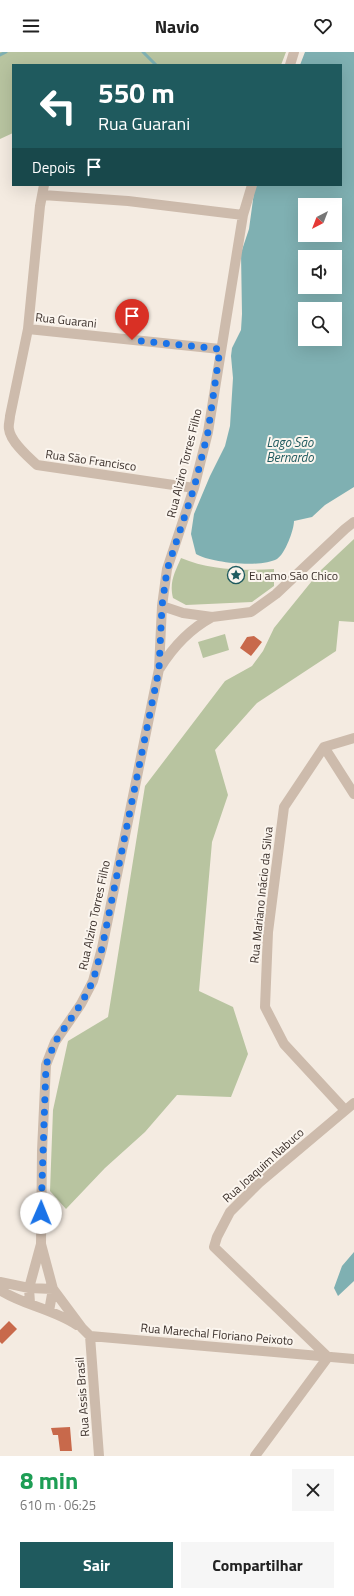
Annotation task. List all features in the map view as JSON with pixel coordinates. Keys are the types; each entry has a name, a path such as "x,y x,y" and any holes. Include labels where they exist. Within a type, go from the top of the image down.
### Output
{"street":[{"path":"290,64 294,52"},
{"name":"Rua Alziro Torres Filho","path":"30,1303 29,1288 41,1244 42,1151 46,1065 55,1042 81,1004 93,981 102,948 159,669 162,606 167,570 194,488 208,432 220,349 243,215 252,186"},
{"path":"44,190 243,215"},
{"name":"Rua São Francisco","path":"44,190 40,206 28,329 10,416 9,430 14,441 37,465 194,488"},
{"name":"Rua Guarani","path":"28,329 220,349"},
{"path":"162,606 183,613 212,617 251,612 276,594 345,528 354,522"},
{"path":"159,669 168,654 197,625 212,617"},
{"path":"354,738 324,747 354,794"},
{"name":"Rua Mariano Inácio da Silva","path":"324,747 284,807 268,932 265,1006 284,1044 345,1110"},
{"name":"Rua Joaquim Nabuco","path":"328,1357 214,1247 217,1237 230,1212 259,1183 354,1103"},
{"name":"Rua Alziro Torres Filho","path":"41,1244 53,1290 49,1311"},
{"path":"0,1282 29,1288 53,1290 82,1328 90,1336"},
{"path":"0,1290 10,1296 66,1318 82,1328"},
{"name":"Rua Marechal Floriano Peixoto","path":"90,1336 354,1359"},
{"name":"Rua Assis Brasil","path":"90,1336 99,1456"},
{"path":"255,1456 328,1357"}],"green space":[{"path":"0,52 286,52 281,64 12,64 12,133 0,139"},
{"path":"354,539 354,622 339,621 336,651 257,703 215,750 228,795 212,842 199,991 233,1007 248,1054 231,1097 177,1095 145,1132 105,1168 66,1209 50,1191 53,1110 68,1041 108,1017 145,786 225,681 252,666 263,651 274,628 286,613 320,571"},
{"path":"181,558 203,565 227,569 274,569 274,586 252,602 186,605 173,598 172,592 173,577"},
{"path":"225,634 229,650 203,658 198,642"}],"water":[{"name":"Lago São Bernardo","path":"305,52 354,52 354,487 325,505 312,517 294,521 288,542 283,552 277,559 270,562 248,564 213,560 196,554 191,534 194,514 210,476 225,446 230,426 233,378 231,356 232,348 241,330 241,253 249,229 255,186 342,186 342,64 300,64"},
{"path":"354,1252 354,1281 338,1296 334,1288 342,1266"}],"building":[{"path":"254,636 262,642 251,656 240,648 247,637"},
{"path":"9,1321 17,1329 2,1344 0,1342 0,1330"},
{"path":"70,1427 72,1451 60,1451 58,1435 53,1435 51,1428"}],"waterway":[{"path":"0,55 6,52"},
{"path":"143,52 155,64"}],"place":[{"name":"Eu amo São Chico","path":"236,575"}],"route":[{"path":"41,1213 46,1065 55,1042 81,1004 93,981 102,948 159,669 162,606 167,570 194,488 208,432 220,349 132,340"}]}
